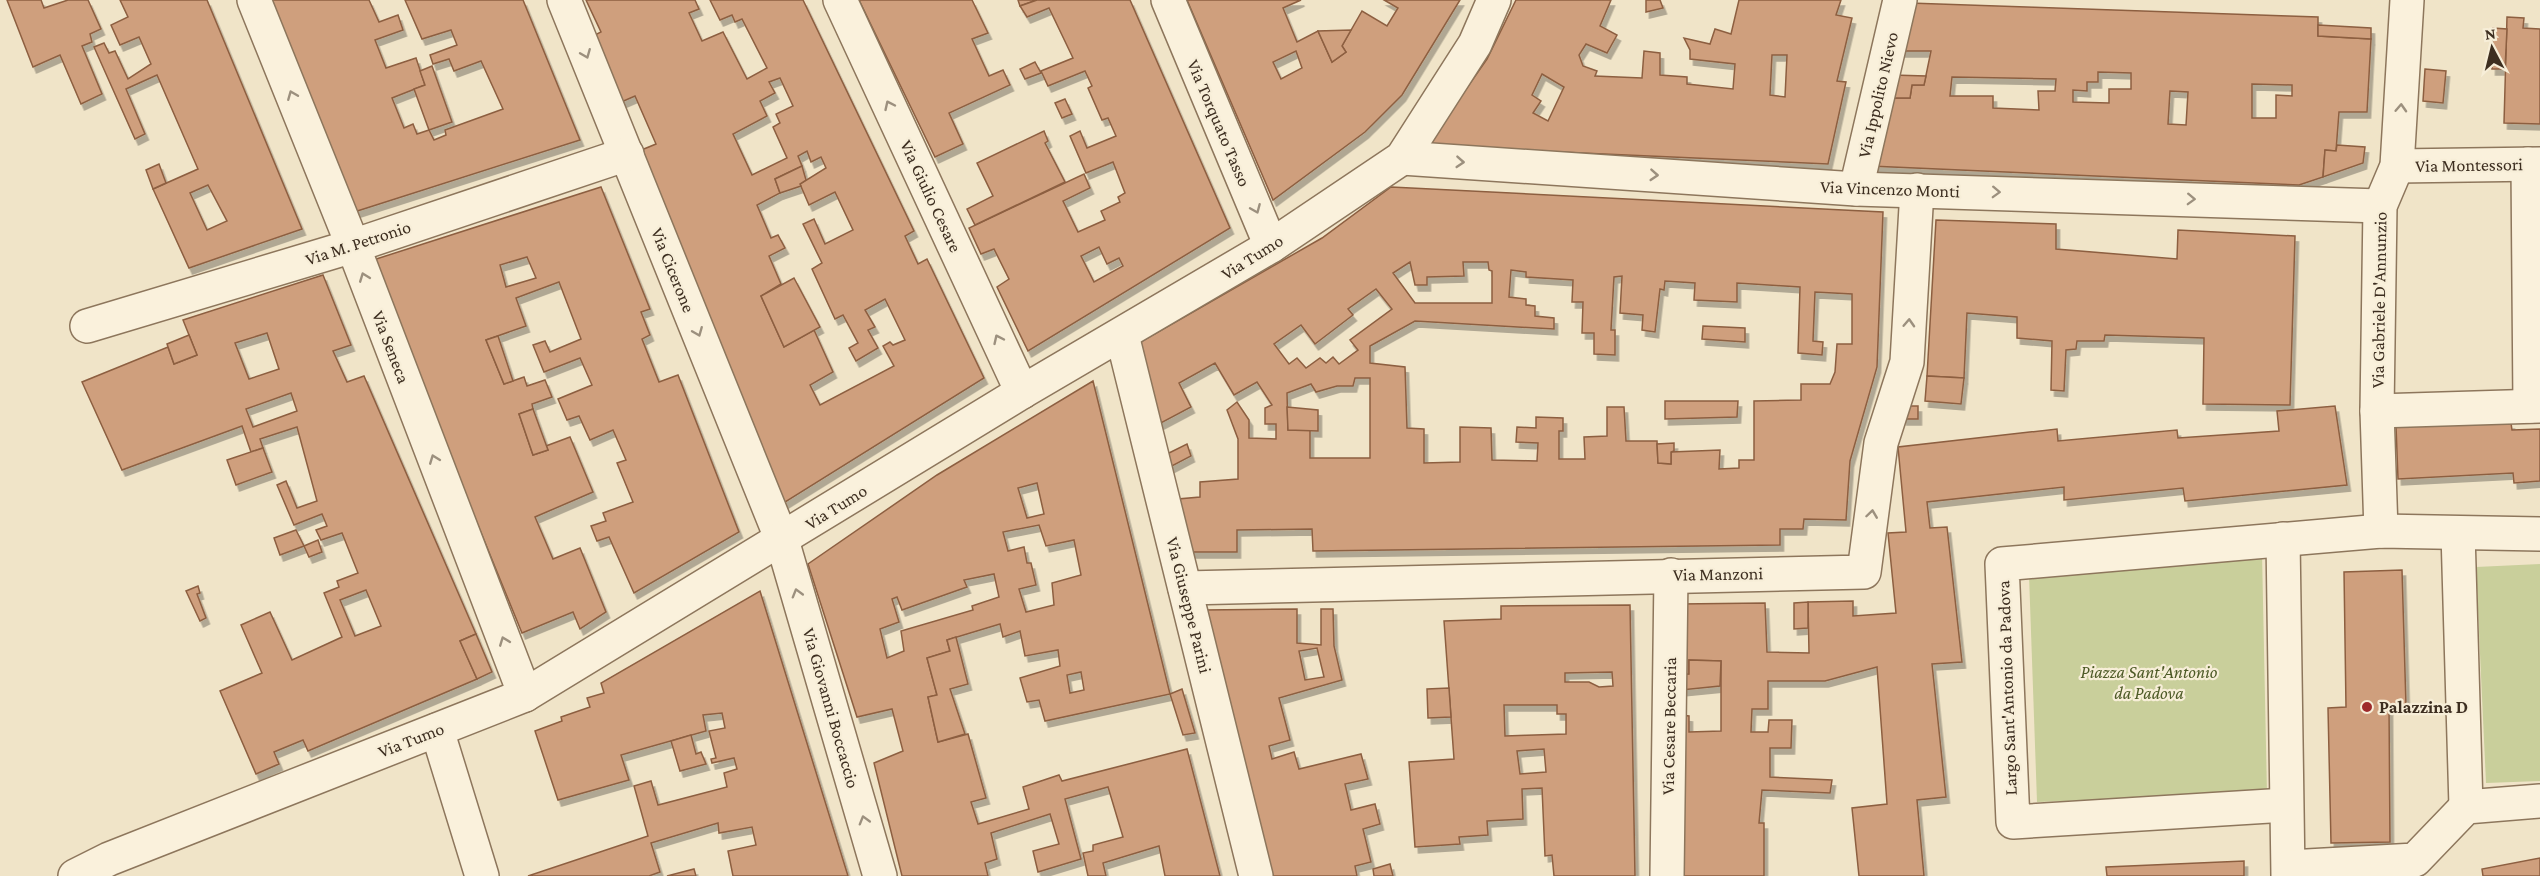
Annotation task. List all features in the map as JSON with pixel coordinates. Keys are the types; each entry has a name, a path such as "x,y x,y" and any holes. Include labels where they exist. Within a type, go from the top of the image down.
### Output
{"street":[{"name":"Via Seneca","path":"254,0 352,246 525,695"},
{"name":"Via Cicerone","path":"564,0 782,540"},
{"name":"Via Giulio Cesare","path":"840,0 1022,392"},
{"name":"Via Torquato Tasso","path":"1168,0 1271,246"},
{"name":"Via Tumo","path":"75,876 109,859 525,695 1022,392 1271,246 1401,158 1475,44 1494,0"},
{"name":"Via Ippolito Nievo","path":"1856,189 1900,0"},
{"name":"Via Gabriele D'Annunzio","path":"2380,531 2377,411 2380,206 2397,166 2407,0"},
{"name":"Via M. Petronio","path":"87,327 352,246 627,154"},
{"name":"Via Vincenzo Monti","path":"1401,158 1856,189 2380,206"},
{"name":"Via Montessori","path":"2397,166 2534,164"},
{"path":"2377,411 2535,406 2534,164"},
{"name":"Via Manzoni","path":"1185,588 1864,572 1881,443 1907,362 1917,190"},
{"name":"Via Giuseppe Parini","path":"1122,334 1256,876"},
{"name":"Largo Sant'Antonio da Padova","path":"2286,805 2013,822 2002,564 2380,531 2540,534"},
{"path":"2458,533 2466,807"},
{"path":"2283,538 2288,871 2415,860 2466,807 2540,801"},
{"name":"Via Giovanni Boccaccio","path":"782,540 880,876"},
{"name":"Via Cesare Beccaria","path":"1667,876 1671,575"},
{"path":"437,730 482,876"}],"green space":[{"name":"Piazza Sant'Antonio da Padova","path":"2262,553 2267,794 2037,802 2029,575"},
{"path":"2540,564 2540,781 2486,783 2476,567"}],"building":[{"path":"7,0 41,0 44,8 68,0 88,0 101,29 90,34 92,42 82,46 102,94 81,104 60,55 33,67"},
{"path":"120,0 207,0 302,229 189,268 153,189 198,169 157,75 126,89 145,134 135,139 94,47 104,43 109,53 115,51 128,79 151,64 139,37 120,45 111,25 128,17","holes":["208,185 227,221 207,230 190,193"]},
{"path":"271,0 369,0 379,22 398,15 403,30 375,40 386,68 416,58 425,85 392,98 404,128 413,124 417,134 429,130 434,140 446,135 445,130 503,109 481,61 454,71 449,59 433,64 430,55 457,45 451,30 422,39 405,0 523,0 580,140 351,213"},
{"path":"586,0 695,0 699,9 689,13 702,41 723,32 747,79 767,68 742,19 735,22 732,15 720,20 710,0 803,0 914,231 905,236 918,264 927,259 984,378 782,504 639,151 656,144 635,96 619,103 593,36 601,32","holes":["780,78 793,106 776,114 780,123 773,127 787,158 752,175 733,134 767,116 760,101 775,93 769,82","807,151 811,162 821,157 826,168 800,184 809,205 835,192 853,230 825,244 814,219 803,224 822,263 812,269 835,319 843,315 858,343 849,348 856,361 878,348 868,330 875,327 865,310 885,299 905,340 893,345 890,342 883,346 894,366 820,405 810,385 833,372 814,330 784,347 761,296 781,284 769,256 785,248 778,235 771,238 757,205 780,193 775,179 802,166 798,156"]},
{"path":"859,0 972,0 988,33 972,39 989,76 1003,70 1010,85 949,113 963,144 935,157"},
{"path":"1018,0 1037,0 1020,6"},
{"path":"1037,0 1130,0 1230,228 1028,351 997,287 1009,279 994,249 981,254 969,228 1084,174 1090,188 1063,201 1078,232 1105,220 1101,211 1120,202 1118,197 1125,193 1113,162 1086,173 1070,136 1080,131 1087,148 1116,136 1108,118 1102,120 1088,88 1092,86 1085,71 1048,86 1041,71 1073,58 1049,8 1027,17 1020,6","holes":["1099,247 1107,264 1119,258 1123,266 1094,282 1081,256"]},
{"path":"1187,0 1301,0 1283,8 1297,42 1318,31 1332,62 1346,52 1342,46 1362,11 1387,26 1398,8 1384,0 1460,0 1402,95 1365,132 1273,200","holes":["1296,51 1302,68 1281,79 1273,62"]},
{"path":"1516,0 1611,0 1600,26 1617,35 1607,53 1586,44 1579,55 1583,66 1597,71 1595,76 1642,78 1644,51 1660,53 1660,75 1687,77 1687,84 1733,89 1735,64 1690,59 1690,50 1684,38 1710,44 1715,29 1731,34 1739,0 1841,0 1836,15 1852,18 1837,81 1846,82 1828,164 1426,146 1487,59","holes":["1772,55 1787,55 1785,97 1770,95","1542,74 1564,87 1548,121 1533,113 1541,101 1532,95"]},
{"path":"1646,0 1660,0 1663,8 1646,12"},
{"path":"1909,3 2318,17 2318,36 2371,39 2367,112 2339,112 2336,151 2325,150 2323,177 2299,185 1870,166 1887,98 1910,98 1912,85 1924,85 1931,51 1899,51","holes":["2098,72 2131,73 2131,89 2109,89 2109,103 2073,102 2073,90 2087,91 2087,82 2098,82","1952,77 2056,79 2055,91 2038,91 2039,110 1993,108 1993,96 1950,96","2252,84 2292,85 2292,96 2276,95 2276,118 2252,118","2170,91 2188,92 2186,125 2168,124"]},
{"path":"2507,17 2524,18 2523,28 2540,29 2540,124 2504,123"},
{"path":"2318,25 2371,28 2371,39 2318,36"},
{"path":"2493,28 2507,29 2505,69 2492,69"},
{"path":"1351,30 1342,46 1346,52 1332,62 1318,31"},
{"path":"1035,62 1041,73 1025,79 1020,69"},
{"path":"432,66 452,122 429,130 414,89 425,85 420,71"},
{"path":"2425,69 2446,71 2443,103 2423,101"},
{"path":"1892,75 1926,76 1924,85 1912,85 1910,98 1887,98"},
{"path":"1065,99 1072,114 1062,118 1055,103"},
{"path":"1044,131 1048,141 1045,143 1065,182 975,225 967,209 993,196 977,163"},
{"path":"2337,145 2365,147 2363,163 2323,177 2325,150 2336,151"},
{"path":"159,164 166,183 153,189 146,170"},
{"path":"802,166 806,180 800,184 801,186 780,193 775,179"},
{"path":"601,187 650,309 641,312 650,335 642,339 659,382 678,375 739,532 634,593 609,537 597,541 591,526 606,521 603,513 633,502 617,463 626,460 613,430 590,440 579,416 567,420 558,399 592,385 580,358 544,372 533,345 545,341 550,352 581,339 559,282 516,298 526,326 486,340 504,384 524,377 527,386 545,380 552,397 532,404 533,409 519,414 533,455 548,450 546,446 570,437 593,492 535,517 553,559 580,548 606,612 580,629 573,612 522,633 370,261","holes":["527,257 536,278 506,287 500,265"]},
{"path":"1391,187 1883,212 1877,367 1850,461 1846,520 1804,519 1803,529 1780,529 1780,545 1313,551 1312,529 1237,530 1237,552 1192,552 1178,499 1200,497 1200,482 1238,479 1238,439 1227,410 1237,402 1249,420 1249,438 1276,439 1276,424 1265,424 1265,408 1272,405 1257,382 1234,395 1215,363 1179,383 1191,407 1159,424 1137,344 1322,238","holes":["1410,262 1415,285 1427,285 1427,277 1464,276 1463,262 1488,262 1489,270 1492,271 1492,303 1415,303 1393,273","1511,270 1526,272 1526,277 1573,280 1572,302 1583,302 1582,333 1594,333 1594,354 1615,355 1615,330 1611,330 1614,277 1622,276 1620,313 1643,315 1642,330 1655,332 1660,289 1664,290 1665,281 1695,283 1694,300 1737,302 1737,283 1800,287 1798,353 1822,355 1823,342 1813,341 1815,292 1852,294 1852,344 1837,344 1835,372 1830,384 1801,384 1801,400 1754,401 1754,460 1739,460 1739,468 1719,469 1720,450 1671,452 1671,464 1658,463 1657,441 1626,441 1624,407 1607,407 1607,436 1584,437 1585,459 1559,459 1559,431 1563,431 1563,418 1536,417 1536,428 1517,427 1516,442 1538,443 1537,461 1492,460 1491,428 1460,427 1460,462 1424,463 1424,429 1407,428 1405,367 1370,363 1370,346 1415,321 1554,329 1554,318 1535,316 1535,306 1526,305 1526,299 1509,297","1376,289 1392,309 1350,340 1358,350 1339,364 1333,357 1326,363 1320,358 1306,368 1297,358 1289,364 1274,344 1301,325 1315,344 1353,315 1348,309","1355,378 1370,378 1370,458 1310,458 1310,430 1288,430 1287,393 1311,384 1316,392 1337,386 1353,386"]},
{"path":"1936,220 2056,224 2056,249 2177,259 2178,230 2295,236 2290,405 2203,404 2204,338 2105,335 2104,341 2077,341 2076,349 2066,350 2064,391 2051,390 2052,341 2017,338 2017,317 1967,313 1964,378 1927,376"},
{"path":"323,275 351,345 333,351 347,382 364,376 476,634 460,641 477,679 308,751 303,740 274,752 279,764 256,774 220,691 262,673 241,625 270,612 292,660 342,637 324,593 339,587 337,581 358,573 342,533 321,540 316,530 327,526 322,514 294,525 277,485 286,481 297,508 317,501 297,427 260,439 263,448 251,452 242,426 122,470 82,382 168,347 174,364 197,355 183,320","holes":["267,333 279,369 249,379 235,343","291,393 297,411 253,427 246,409","366,590 381,626 355,636 340,600"]},
{"path":"794,278 820,327 784,347 761,296"},
{"path":"1703,326 1745,328 1745,342 1702,339"},
{"path":"189,335 197,355 174,364 167,344"},
{"path":"498,336 513,381 504,384 486,340"},
{"path":"1927,376 1964,378 1961,404 1925,401"},
{"path":"1093,381 1170,694 1045,721 1039,700 1027,702 1020,678 1060,666 1058,650 1025,656 1020,631 1003,637 1000,624 947,640 950,651 927,658 937,695 928,697 938,742 968,734 986,798 971,802 978,824 1029,809 1023,787 1059,775 1062,781 1187,749 1220,876 1165,876 1159,846 1103,863 1106,876 1088,876 1083,853 1093,851 1093,845 1123,837 1108,787 1065,799 1081,859 1038,872 1033,851 1059,844 1050,814 991,833 997,859 985,863 988,876 902,876 874,763 903,751 892,709 857,717 808,564 937,475","holes":["1037,483 1044,514 1027,518 1018,488","1039,525 1046,546 1074,540 1081,575 1052,583 1054,605 1026,612 1019,589 1036,585 1031,563 1027,563 1024,547 1008,551 1003,532","994,574 999,597 972,606 973,610 901,631 904,651 887,658 880,629 899,622 892,599 897,597 902,610 967,587 964,580","1081,672 1084,690 1070,693 1067,675"]},
{"path":"1665,401 1738,401 1737,417 1665,419"},
{"path":"1902,406 1918,406 1918,419 1903,419"},
{"path":"2335,406 2347,485 2185,501 2183,488 2064,500 2064,487 1927,502 1930,528 1947,527 1962,662 1932,664 1946,797 1917,800 1924,876 1859,876 1852,808 1887,804 1877,667 1825,681 1768,681 1768,709 1752,709 1751,732 1768,732 1769,720 1792,720 1791,748 1770,748 1770,777 1832,780 1830,793 1762,790 1759,823 1764,823 1764,876 1682,876 1681,715 1689,716 1689,732 1721,731 1721,661 1689,660 1689,674 1681,675 1679,604 1765,603 1767,652 1809,653 1808,602 1853,601 1853,616 1896,613 1888,533 1906,532 1898,447 2057,429 2058,441 2177,430 2178,438 2279,431 2277,411"},
{"path":"1287,407 1318,410 1318,431 1288,430"},
{"path":"533,409 548,450 533,455 519,414"},
{"path":"2511,423 2512,430 2540,429 2540,481 2514,483 2513,473 2398,479 2396,426"},
{"path":"1674,443 1671,464 1658,463 1657,444"},
{"path":"1187,444 1191,456 1170,467 1167,454"},
{"path":"263,448 272,472 236,485 227,460"},
{"path":"296,530 304,546 280,555 274,538"},
{"path":"318,540 322,552 309,557 304,546"},
{"name":"Palazzina D","path":"2402,570 2406,706 2389,705 2390,842 2331,843 2328,708 2346,707 2344,572"},
{"path":"198,586 200,593 197,594 206,618 200,621 186,591"},
{"path":"760,591 848,876 733,876 728,851 756,845 752,827 719,833 718,823 651,843 660,872 649,876 528,876 648,836 634,786 651,781 658,805 727,787 724,773 737,769 734,758 712,763 711,759 716,758 709,731 725,728 722,713 703,715 706,731 621,755 629,780 558,800 535,731 562,721 561,717 590,707 587,698 604,693 601,683"},
{"path":"1808,602 1808,628 1794,629 1794,603"},
{"path":"1630,605 1635,876 1554,876 1552,855 1545,856 1542,788 1522,789 1523,819 1487,821 1488,835 1459,837 1460,844 1415,847 1409,762 1454,759 1444,621 1501,619 1501,606","holes":["1612,672 1613,686 1599,687 1589,682 1565,682 1565,673","1504,705 1557,705 1557,714 1566,714 1566,734 1505,736","1544,749 1546,772 1520,774 1517,751"]},
{"path":"1297,609 1297,643 1321,645 1321,609 1333,609 1334,646 1342,680 1279,698 1290,740 1269,746 1272,759 1294,752 1299,769 1361,754 1368,779 1345,784 1351,810 1375,804 1380,824 1363,829 1371,862 1355,866 1357,876 1273,876 1204,610","holes":["1317,648 1324,677 1305,680 1299,651"]},
{"path":"476,634 492,672 477,679 460,641"},
{"path":"956,637 968,684 950,689 965,734 938,742 928,697 937,695 927,658 950,651 947,640"},
{"path":"1689,660 1721,661 1720,686 1681,690 1681,675 1689,674"},
{"path":"1449,688 1451,717 1428,718 1427,689"},
{"path":"1182,689 1195,733 1183,735 1170,694"},
{"path":"691,735 696,754 701,752 706,764 680,771 671,741"},
{"path":"2540,858 2540,876 2483,876 2482,869"},
{"path":"2244,861 2244,876 2107,876 2106,867"},
{"path":"1390,864 1393,876 1374,876 1373,869"},
{"path":"694,869 696,876 667,876"}],"place":[{"name":"Palazzina D","path":"2367,707"}]}
